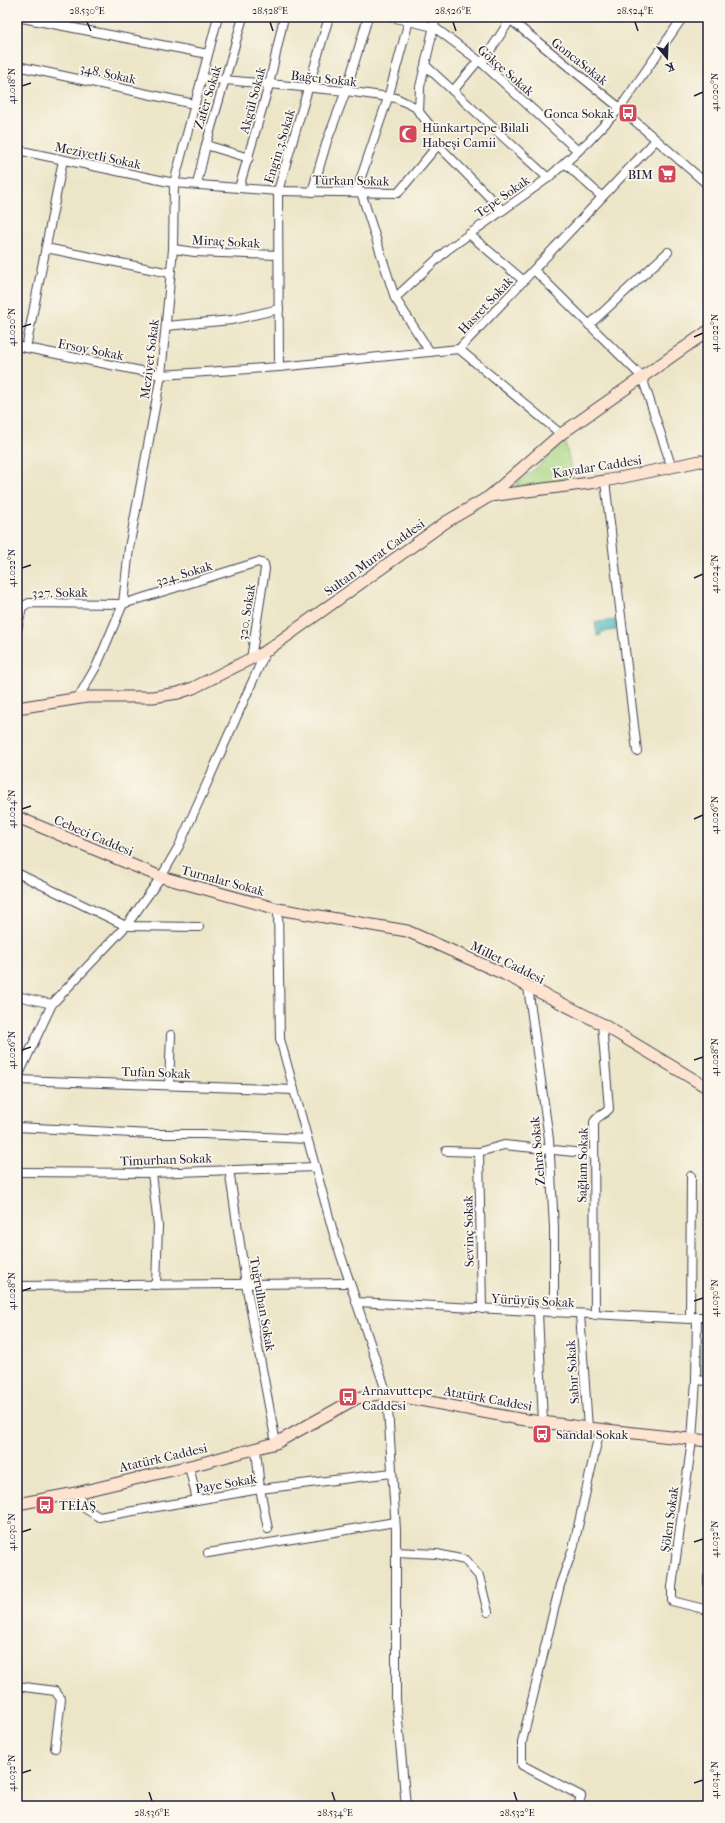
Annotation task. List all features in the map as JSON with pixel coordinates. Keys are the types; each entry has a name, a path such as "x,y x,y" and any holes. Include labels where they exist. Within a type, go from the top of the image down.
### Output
{"street":[{"path":"17,17 208,54"},
{"name":"Meziyet Sokak","path":"78,698 97,665 123,604 129,548 161,375 172,249 174,184 218,17"},
{"name":"Zafer Sokak","path":"197,184 206,145 243,17"},
{"name":"Akgül Sokak","path":"239,188 249,158 269,85 284,17"},
{"name":"Engin 3.Sokak","path":"279,367 278,191 329,17"},
{"path":"312,192 327,141 346,91 368,17"},
{"name":"Gökçe Sokak","path":"391,17 409,19 434,27 480,62 578,151"},
{"path":"418,112 420,87 436,17"},
{"name":"Tepe Sokak","path":"395,298 447,250 548,178 578,151 620,108 683,17"},
{"path":"453,91 480,62 510,18"},
{"name":"GoncaSokak","path":"510,18 620,108"},
{"path":"409,19 388,98 359,192 395,298 430,352"},
{"name":"348. Sokak","path":"17,66 194,104"},
{"path":"426,66 548,178"},
{"name":"Bağcı Sokak","path":"202,78 346,91 396,98 415,107 432,128"},
{"path":"620,108 708,185"},
{"name":"Hasret Sokak","path":"279,367 460,349 656,140"},
{"path":"206,145 249,158"},
{"name":"Türkan Sokak","path":"174,184 197,184 278,191 398,193 438,145 502,210"},
{"name":"Meziyetli Sokak","path":"17,150 174,184"},
{"path":"578,151 565,163 602,198"},
{"path":"26,348 63,160"},
{"path":"469,234 524,281"},
{"path":"46,248 170,272"},
{"name":"Miraç Sokak","path":"172,249 195,252 278,255"},
{"path":"589,324 668,252"},
{"path":"534,270 642,377 672,468"},
{"path":"166,326 232,320 279,309"},
{"name":"Sultan Murat Caddesi","path":"17,708 78,698 153,697 178,693 193,688 266,651 446,522 490,496 561,434 708,331"},
{"name":"Ersoy Sokak","path":"17,346 161,375 279,367"},
{"path":"460,349 561,434"},
{"name":"Kayalar Caddesi","path":"490,496 605,481 700,461 708,462"},
{"path":"605,481 637,751"},
{"name":"324. Sokak","path":"123,604 252,563 258,562 264,564 265,569"},
{"name":"320. Sokak","path":"251,659 265,569"},
{"name":"327. Sokak","path":"17,630 22,607 30,603 123,604"},
{"path":"17,1081 20,1065 52,1004 126,926 161,878 179,846 266,651"},
{"name":"Cebeci Caddesi","path":"17,818 161,878"},
{"path":"17,873 126,926 199,927"},
{"name":"Turnalar Sokak","path":"161,878 278,908"},
{"path":"278,908 280,1039 334,1235 388,1394 396,1522 396,1700 406,1806"},
{"name":"Millet Caddesi","path":"278,908 407,931 504,974 602,1024 708,1088"},
{"name":"Zehra Sokak","path":"528,987 550,1149 554,1227 554,1313"},
{"path":"17,996 52,1004"},
{"name":"Sağlam Sokak","path":"595,1315 594,1122 598,1116 606,1113 609,1109 602,1024"},
{"path":"169,1085 171,1035"},
{"name":"Tufan Sokak","path":"17,1081 294,1090"},
{"path":"17,1127 151,1134 203,1134 307,1139"},
{"path":"446,1151 479,1152 504,1145 594,1154"},
{"name":"Sevinç Sokak","path":"479,1152 482,1309"},
{"name":"Timurhan Sokak","path":"17,1172 152,1173 228,1169 315,1167"},
{"name":"Tuğrulhan Sokak","path":"228,1169 246,1284 276,1443"},
{"path":"152,1173 158,1226 156,1285"},
{"name":"Şölen Sokak","path":"691,1176 696,1380 692,1440 672,1587 672,1601 708,1610"},
{"path":"17,1286 350,1282"},
{"name":"Yürüyüş Sokak","path":"356,1302 595,1315 694,1318 708,1317"},
{"path":"538,1312 543,1422"},
{"name":"Sabır Sokak","path":"580,1314 588,1428"},
{"path":"696,1380 708,1381"},
{"name":"Atatürk Caddesi","path":"17,1504 189,1466 276,1443 357,1398 368,1395 388,1394 543,1422 708,1441"},
{"path":"578,1806 582,1796 522,1766 522,1742 560,1585 573,1549 600,1429"},
{"path":"256,1449 260,1489 268,1529"},
{"path":"189,1466 197,1500"},
{"name":"Paye Sokak","path":"76,1492 86,1509 99,1517 260,1489 392,1473"},
{"path":"208,1553 396,1522"},
{"path":"396,1552 437,1554 465,1560 480,1576 488,1612"},
{"path":"708,1577 708,1597"},
{"path":"17,1686 55,1691 61,1699 56,1748"}],"green space":[{"path":"564,437 573,477 558,481 517,487 517,483 544,462"},
{"path":"703,1319 708,1320 708,1378 698,1377"}],"water":[{"path":"616,620 616,630 601,632 601,635 597,636 595,622"}],"place":[{"name":"Gonca Sokak","path":"628,113"},
{"name":"Hünkartpepe Bilali Habeşi Camii","path":"408,134"},
{"name":"BIM","path":"667,174"},
{"name":"Arnavuttepe Caddesi","path":"348,1397"},
{"name":"Sandal Sokak","path":"542,1434"},
{"name":"TEİAŞ","path":"45,1505"}]}
